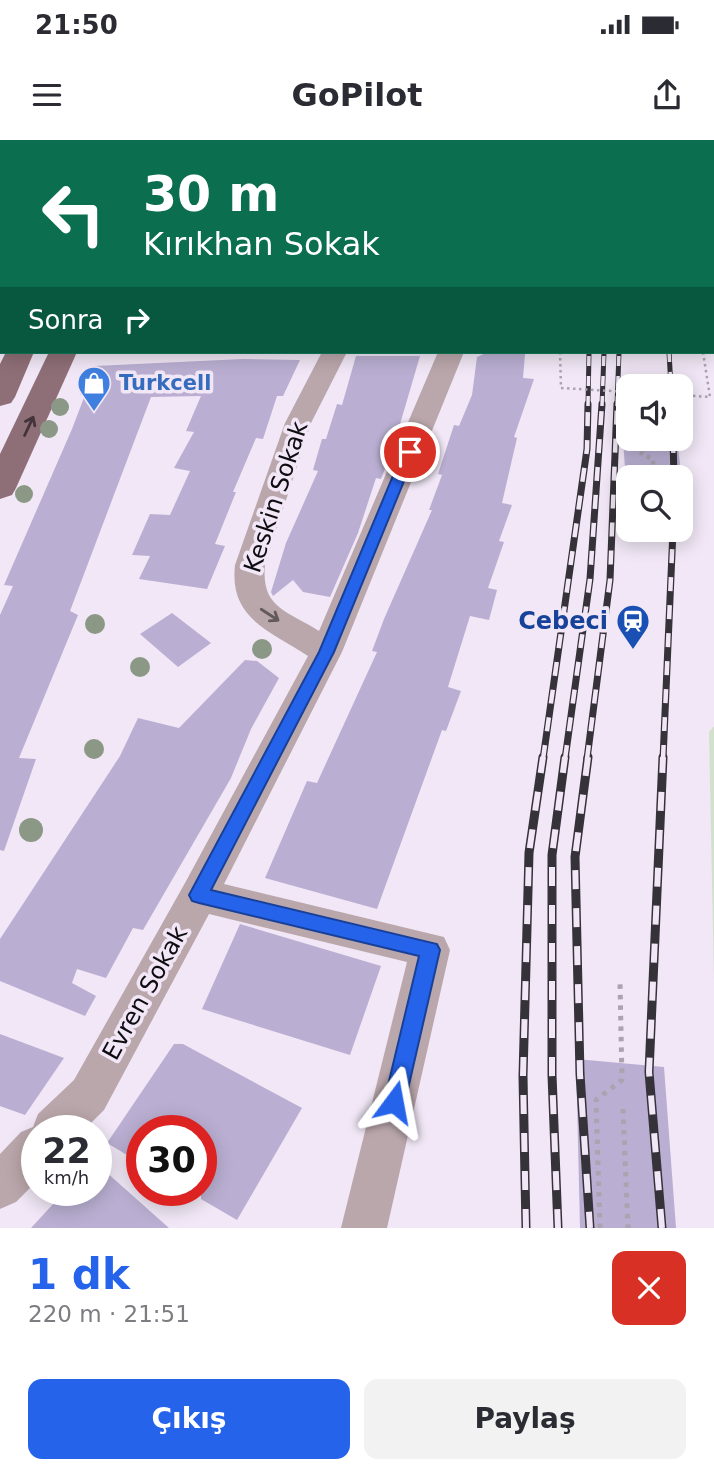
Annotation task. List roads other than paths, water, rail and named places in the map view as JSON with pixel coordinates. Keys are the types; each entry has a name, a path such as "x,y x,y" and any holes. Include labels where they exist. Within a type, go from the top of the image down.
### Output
{"main road":[{"path":"0,397 19,354"},
{"path":"0,488 62,354"}],"street":[{"name":"Keskin Sokak","path":"326,652 256,606 248,585 250,565 298,424 333,354"},
{"name":"Evren Sokak","path":"69,1115 89,1095 199,895 326,652 450,354"},
{"path":"199,895 430,950 364,1228"},
{"path":"0,1186 21,1164"}],"railway":[{"path":"588,406 589,354"},
{"path":"602,406 604,354"},
{"path":"618,374 619,354"},
{"path":"669,354 670,374"},
{"path":"543,759 587,449 588,404"},
{"path":"565,759 590,579 602,404"},
{"path":"587,759 610,580 616,429"},
{"path":"673,451 674,465"},
{"path":"663,759 672,542"},
{"path":"526,1228 523,1076 529,853 543,757"},
{"path":"558,1228 552,1075 552,855 565,757"},
{"path":"588,757 575,857 580,1074 590,1228"},
{"path":"662,1228 649,1072 663,757"}],"place":[{"name":"Turkcell","path":"94,413"},
{"name":"Cebeci","path":"633,651"}]}
